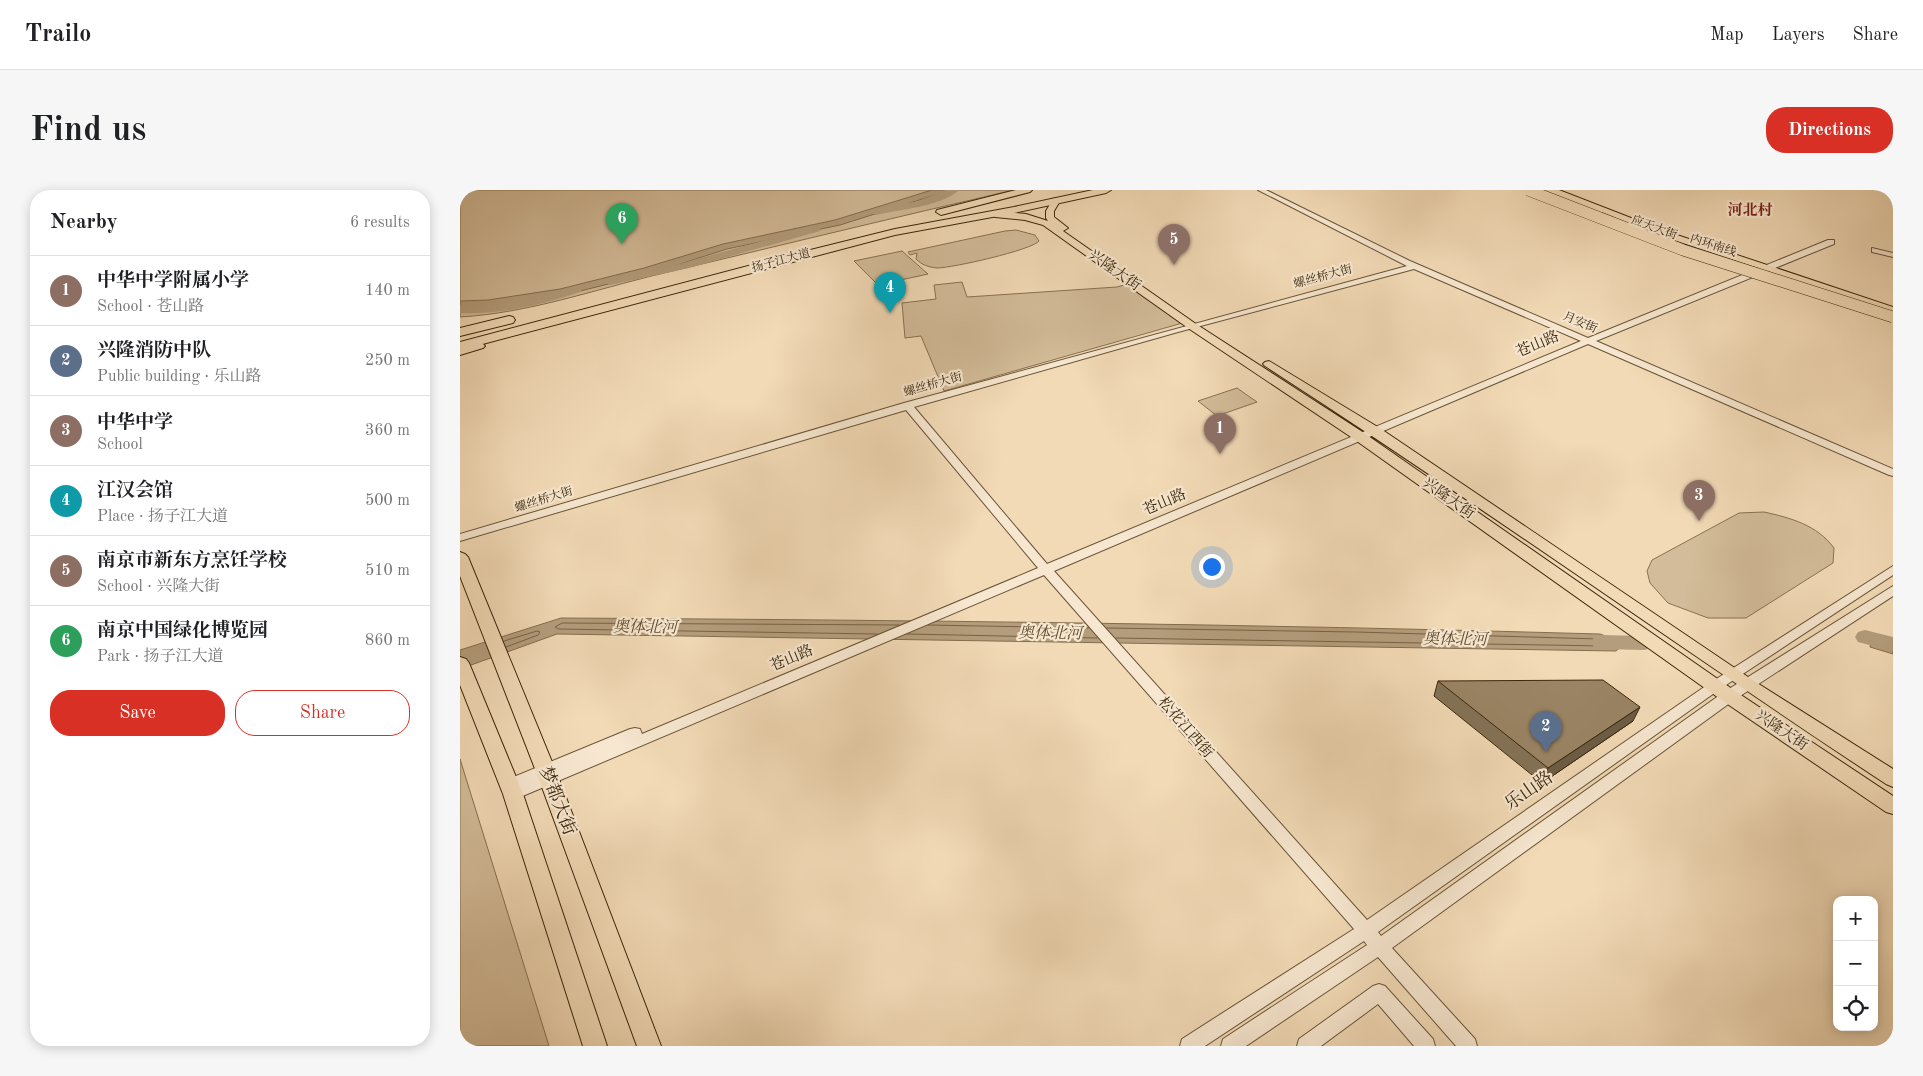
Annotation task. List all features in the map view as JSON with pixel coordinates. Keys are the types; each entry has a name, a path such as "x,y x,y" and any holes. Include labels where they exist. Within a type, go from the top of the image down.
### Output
{"highway":[{"name":"扬子江大道","path":"460,338 522,317 649,283 1027,190"},
{"name":"扬子江大道","path":"460,346 895,232 981,217 1106,190"},
{"name":"内环南线","path":"1528,190 1688,248"},
{"name":"内环南线","path":"1544,190 1688,248"},
{"path":"1688,248 1893,310"},
{"path":"1688,248 1727,269 1893,320"},
{"path":"460,352 582,314"},
{"path":"460,322 490,318 522,317"},
{"path":"460,332 522,317"}],"main road":[{"name":"应天大街","path":"1523,190 1617,228 1748,274 1893,320"},
{"name":"应天大街","path":"1551,190 1659,232 1893,310"},
{"path":"1050,218 1050,211 1056,201"},
{"path":"1032,218 1029,215 1036,212 1045,213 1050,218"},
{"name":"兴隆大街","path":"995,214 1032,218 1046,223 1194,322 1893,779"},
{"name":"兴隆大街","path":"1050,218 1194,322"},
{"name":"兴隆大街","path":"1366,433 1729,696 1893,806"},
{"name":"梦都大街","path":"460,557 547,774 649,1046"},
{"path":"464,672 511,790 595,1046"}],"street":[{"name":"月安街","path":"1261,190 1411,264 1893,473"},
{"name":"苍山路","path":"511,790 874,640 1588,340 1830,242"},
{"path":"1875,250 1893,255"},
{"name":"螺丝桥大街","path":"460,532 1194,322 1411,264"},
{"name":"螺丝桥大街","path":"460,538 1194,322"},
{"name":"松花江西街","path":"907,405 1044,568 1468,1046"},
{"name":"乐山路","path":"1189,1046 1365,931 1715,686 1893,570"},
{"path":"1230,1046 1379,947 1729,696 1893,590"},
{"path":"1306,1046 1379,992 1426,1046"}],"shaded area":[{"path":"460,190 1014,190 660,274 536,306 486,315 460,317"},
{"path":"1016,230 1035,235 1039,241 1022,249 974,262 937,268 923,264 916,259 917,253 910,255 908,252 1005,231"},
{"path":"902,251 928,274 878,285 854,261"},
{"path":"962,282 967,297 1117,287 1131,283 1186,322 944,391 921,336 905,338 902,303 936,299 934,285"},
{"path":"1237,388 1257,402 1217,416 1198,401"},
{"path":"1764,512 1794,520 1820,534 1834,548 1833,563 1746,618 1708,618 1668,603 1650,583 1647,571 1652,560 1739,513"},
{"path":"460,759 549,1046 460,1046"}],"water":[{"path":"932,190 951,190 840,225 727,249 649,274 560,296 522,303 460,310 460,301 488,300 560,289 644,268 723,244 835,220"},
{"path":"561,618 1081,623 1600,634 1625,643 1616,651 557,634 460,669 460,650"},
{"path":"1882,637 1893,639 1893,654 1870,647 1871,639"}],"building":[{"path":"1603,680 1640,707 1548,768 1438,681"}],"waterway":[{"path":"876,212 893,207 918,205 954,190"},
{"path":"610,282 685,266 816,229"},
{"path":"460,309 475,310 519,306 576,290"},
{"name":"奥体北河","path":"1865,637 1893,644"},
{"name":"奥体北河","path":"1601,642 1644,643"}],"place":[{"name":"南京中国绿化博览园","path":"622,244"},
{"name":"南京市新东方烹饪学校","path":"1174,265"},
{"name":"江汉会馆","path":"890,313"},
{"name":"中华中学附属小学","path":"1220,454"},
{"name":"中华中学","path":"1699,521"},
{"name":"兴隆消防中队","path":"1546,752"}],"district":[{"name":"河北村","path":"1750,211"}]}
